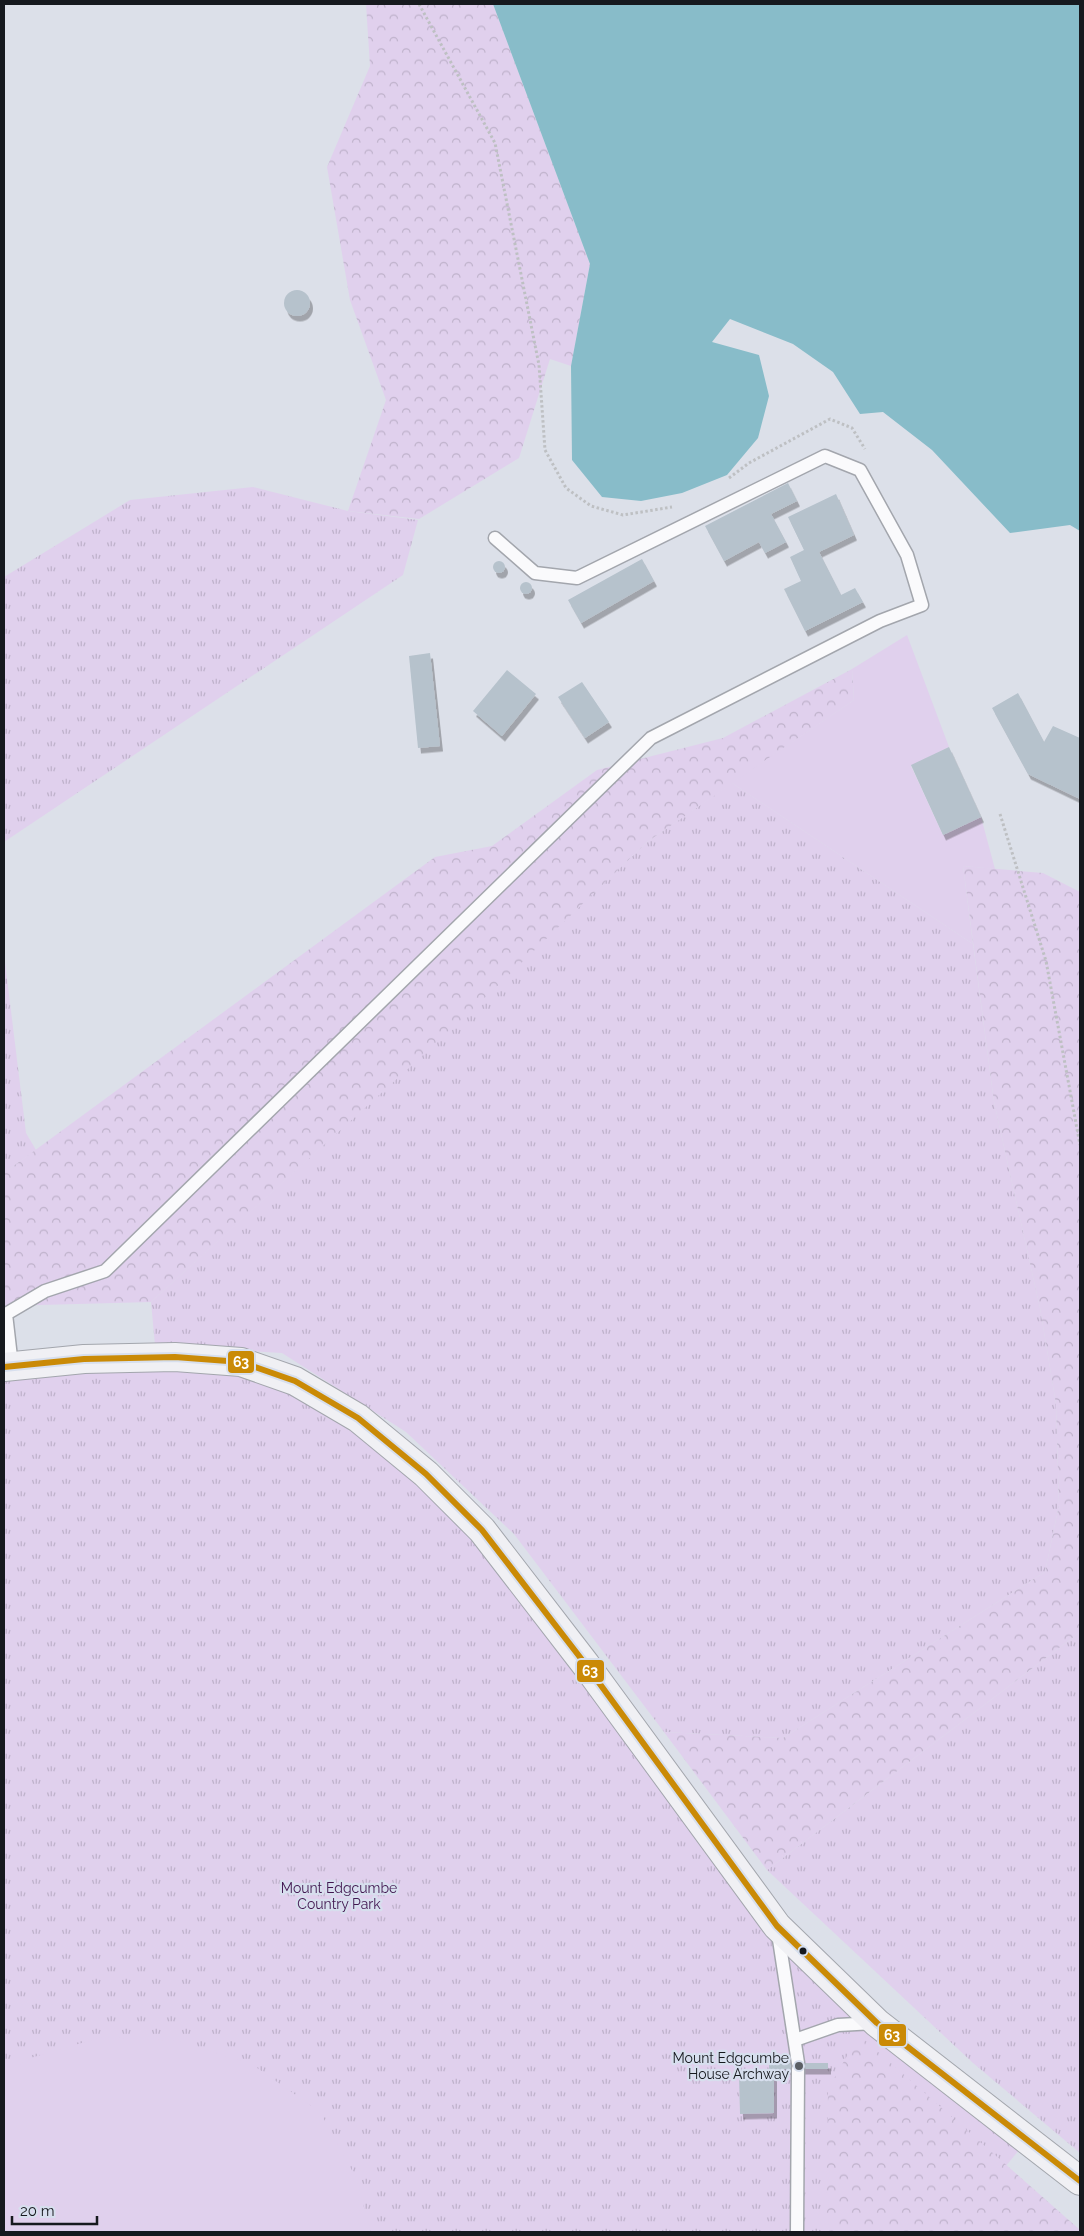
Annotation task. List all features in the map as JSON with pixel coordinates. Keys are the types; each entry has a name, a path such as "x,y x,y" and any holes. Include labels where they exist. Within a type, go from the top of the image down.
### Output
{"main road":[{"path":"8,1366 84,1359 176,1357 241,1362 295,1381 358,1418 426,1474 482,1530 586,1666 777,1926 877,2023 1080,2181"}],"lane":[{"path":"8,1366 5,1314 45,1291 105,1272 651,738 880,621 922,605 907,555 860,470 825,456 577,578 535,573 496,538"},
{"path":"777,1926 798,2066 797,2232"},
{"path":"795,2040 838,2025 877,2023"}],"path":[{"path":"418,4 495,143 539,365 546,450 566,488 591,506 623,515 672,507 680,503"},
{"path":"727,480 749,462 830,419"},
{"path":"1000,814 1046,961 1080,1145"}],"green space":[{"path":"366,4 493,4 590,264 571,366 550,359 519,458 419,519 348,511 386,400 350,300 327,167 370,66"},
{"path":"253,487 348,511 418,520 403,575 4,842 4,577 130,500"},
{"path":"907,635 949,747 911,766 943,835 981,817 995,869 963,866 973,944 732,783 854,700 852,669"},
{"path":"852,669 854,700 647,842 465,1017 151,1302 4,1306 4,1173 435,857 492,846 597,770 723,738"},
{"path":"732,783 973,944 994,1102 1040,1308 1056,1404 1059,1505 1045,1572 783,1738 664,1732 514,1534 406,1432 282,1353 155,1345 151,1302 454,1026 647,842"},
{"path":"963,866 1043,873 1080,892 1080,1632 767,1870 664,1732 783,1738 1045,1572 1059,1505 1056,1404 1040,1308 994,1102"},
{"path":"4,954 26,1133 36,1150 4,1173"},
{"name":"Mount Edgcumbe Country Park","path":"241,1362 426,1474 777,1926 1028,2139 952,2232 4,2232 4,1367"},
{"path":"1080,1632 1080,2153 973,2063 767,1870"},
{"path":"859,2035 1080,2232 826,2232 828,2089"},
{"path":"102,2037 180,2041 253,2065 320,2112 355,2176 371,2232 4,2232 4,2076 27,2059"}],"water":[{"path":"493,4 1080,4 1080,531 1070,525 1010,533 932,450 883,412 860,414 833,372 793,344 730,319 712,342 759,355 769,396 758,438 727,475 682,493 641,501 602,497 572,460 571,366 590,264"}],"building":[{"path":"297,290 306,294 310,303 306,312 297,316 288,312 284,303 288,294"},
{"path":"788,483 797,501 771,514 786,542 765,553 759,542 724,561 705,526"},
{"path":"836,494 854,535 819,552 841,595 855,588 863,602 805,631 784,589 801,581 790,557 804,550 788,517"},
{"path":"642,559 654,581 581,623 568,600"},
{"path":"499,561 505,567 499,573 493,567"},
{"path":"524,582 528,582 532,588 528,594 524,594 520,590 520,586"},
{"path":"430,653 440,746 418,748 409,656"},
{"path":"507,670 536,694 502,736 473,711"},
{"path":"582,682 609,722 585,738 558,697"},
{"path":"1018,693 1044,742 1053,726 1080,738 1080,799 1028,774 992,708"},
{"path":"949,747 981,817 943,835 911,765"},
{"name":"Mount Edgcumbe House Archway","path":"769,2063 828,2063 828,2069 769,2069"},
{"path":"739,2075 774,2075 774,2113 740,2114"}],"transit line":[{"name":"63","path":"4,1367 84,1359 175,1357 241,1362 295,1381 358,1418 426,1474 482,1530 586,1665 777,1926 877,2023 1080,2181"}],"place":[{"name":"Mount Edgcumbe House Archway","path":"799,2066"}]}
